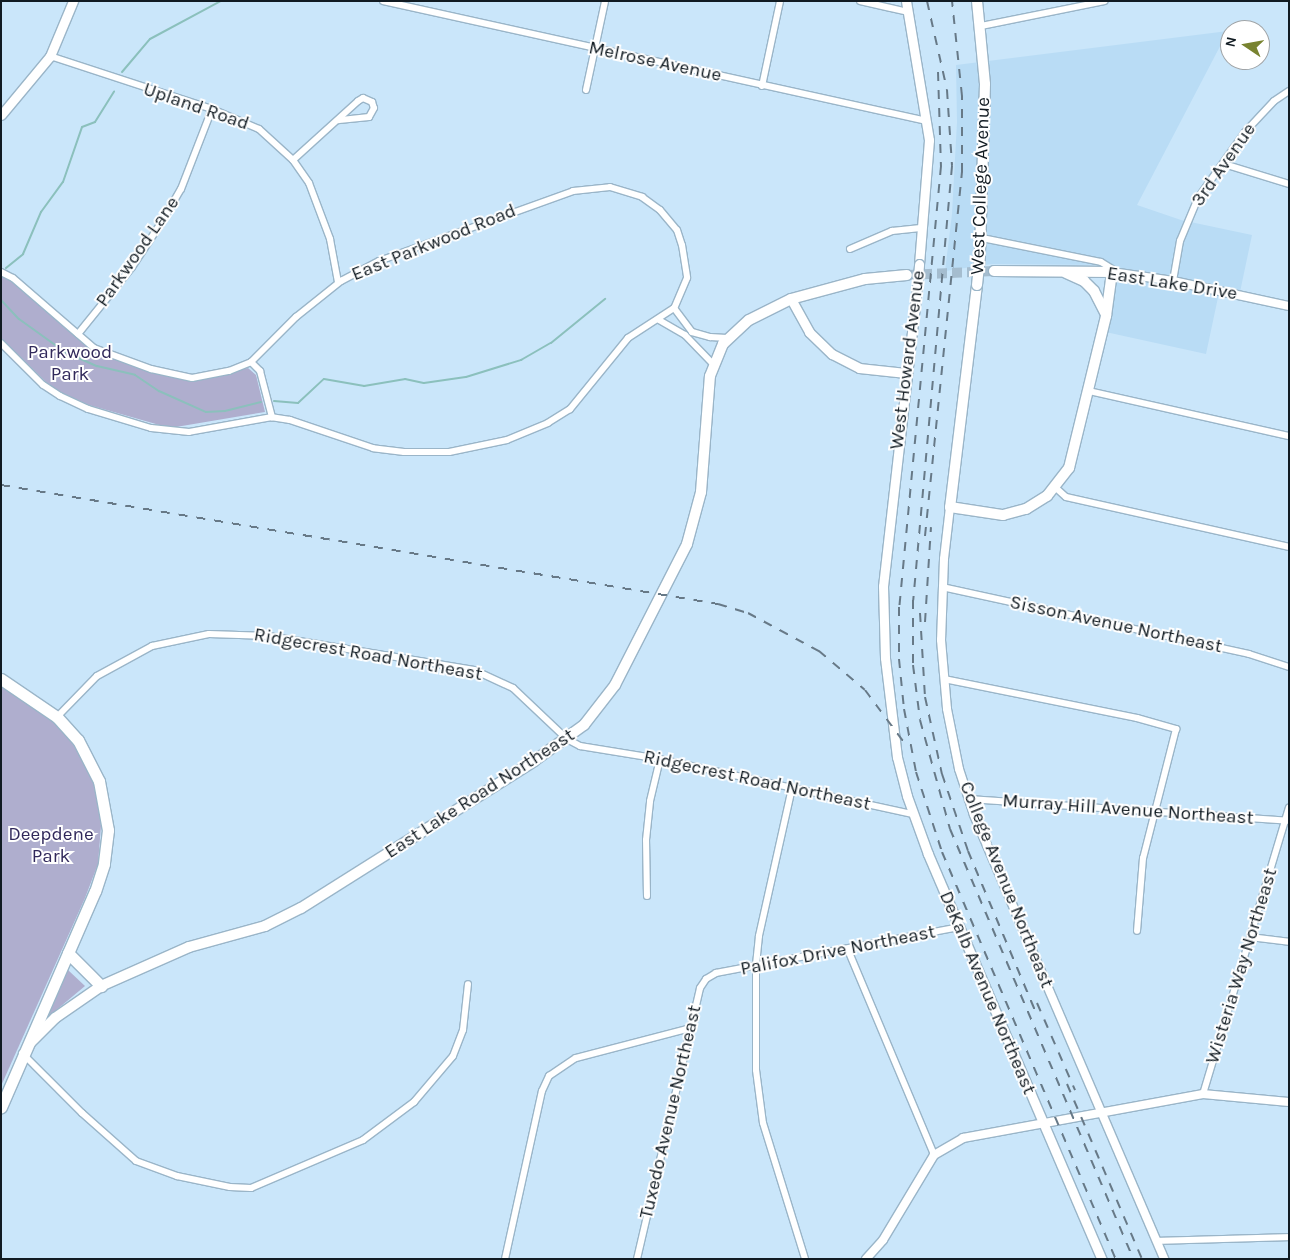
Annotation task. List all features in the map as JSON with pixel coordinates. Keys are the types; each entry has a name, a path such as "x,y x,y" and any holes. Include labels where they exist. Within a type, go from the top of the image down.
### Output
{"highway":[{"path":"1,678 57,717 78,740 94,769 103,793 108,830 100,878 22,1052 1,1107"},
{"path":"68,953 101,986"}],"main road":[{"path":"1,115 50,56 73,1"},
{"name":"West Howard Avenue","path":"891,721 883,586 917,288 929,158 927,121 906,1"},
{"name":"West College Avenue","path":"968,371 982,238 985,84 981,26 977,1"},
{"name":"East Lake Drive","path":"994,271 1115,272"},
{"path":"1060,271 1084,281 1094,290 1106,316"},
{"path":"950,507 1002,515 1026,509 1056,488 1074,455 1115,272"},
{"name":"East Lake Road Northeast","path":"22,1052 55,1018 101,986 189,947 265,926 296,911 567,739 608,696 664,594 687,544 701,492 708,387 713,364 727,338 749,320 791,299 850,282 908,275"},
{"path":"791,299 809,332 832,354 859,368 906,373"},
{"name":"College Avenue Northeast","path":"950,507 968,371"},
{"name":"DeKalb Avenue Northeast","path":"891,721 912,814 959,928 1102,1259"}],"street":[{"name":"Melrose Avenue","path":"383,1 927,121"},
{"path":"586,90 605,1"},
{"path":"762,86 780,1"},
{"path":"860,1 908,12"},
{"path":"981,26 1105,1"},
{"name":"Upland Road","path":"50,56 212,109 259,129 293,160 308,183 330,239 338,282"},
{"name":"3rd Avenue","path":"1172,281 1188,218 1198,198 1250,127 1274,101 1289,92"},
{"path":"293,160 338,120 363,98 372,102 374,108 369,117 338,120"},
{"name":"Parkwood Lane","path":"78,334 132,267 164,220 181,189 212,109"},
{"path":"1224,164 1289,184"},
{"name":"East Parkwood Road","path":"1,272 19,282 94,348 119,359 176,375 211,376 250,362 296,317 338,282 379,261 573,191 610,187 642,197 660,210 677,230 685,255 686,278 674,308"},
{"path":"850,249 892,231 923,228"},
{"path":"982,238 1102,262 1115,272"},
{"name":"East Lake Drive","path":"1115,272 1172,281 1289,306"},
{"path":"1,343 43,385 60,396 78,406 151,428 189,432 272,417 290,420 363,446 404,452 449,452 507,440 548,423 570,409 628,338 644,325 659,320 674,308 692,332 710,338 727,338"},
{"path":"659,320 685,335 713,364"},
{"path":"250,362 260,371 272,417"},
{"path":"1089,391 1289,436"},
{"path":"1056,488 1066,497 1289,547"},
{"name":"College Avenue Northeast","path":"950,507 942,587 944,679 952,741 968,798 1099,1112 1164,1259"},
{"name":"Sisson Avenue Northeast","path":"942,587 1249,654 1289,667"},
{"name":"Ridgecrest Road Northeast","path":"57,717 97,676 127,657 178,639 234,633 474,670 513,688 567,739 580,746 660,759 912,814"},
{"path":"944,679 1137,718 1176,730 1153,811 1143,858 1137,931"},
{"path":"647,896 646,840 650,801 660,759"},
{"path":"792,788 759,936 756,967 756,1070 763,1123 805,1259"},
{"name":"Murray Hill Avenue Northeast","path":"968,798 1287,821"},
{"name":"Wisteria Way Northeast","path":"1203,1094 1287,821 1289,808"},
{"name":"Palifox Drive Northeast","path":"716,973 959,928"},
{"path":"1250,937 1289,942"},
{"path":"848,950 934,1155"},
{"name":"Tuxedo Avenue Northeast","path":"637,1259 700,988 716,973"},
{"path":"22,1052 82,1114 136,1161 177,1176 230,1187 251,1188 363,1140 414,1102 453,1056 463,1030 468,984"},
{"path":"505,1259 542,1091 549,1076 576,1058 690,1028"},
{"path":"866,1259 883,1240 934,1155 963,1138 1203,1094 1289,1102"},
{"path":"1157,1241 1289,1237"}],"shaded area":[{"path":"1220,32 1220,46 1137,205 1181,220 1252,235 1240,292 1220,288 1206,354 1101,331 1113,265 992,264 945,271 952,214 957,122 956,65"}],"green space":[{"name":"Parkwood Park","path":"1,273 78,334 122,359 191,380 248,368 256,375 265,412 170,428 89,405 53,389 1,338"},
{"name":"Deepdene Park","path":"1,686 55,721 67,735 93,776 101,826 98,864 85,898 1,1086"},
{"path":"68,970 85,986 48,1017"}],"waterway":[{"path":"122,72 150,39 221,1"},
{"path":"6,268 23,254 41,212 63,182 82,127 95,122 114,92"},
{"path":"274,401 298,403 324,379 364,386 405,379 424,383 466,377 521,360 551,343 605,299"},
{"path":"1,300 19,319 65,352 97,366 135,375 159,391 206,412 225,411 261,402"}],"tunnel":[{"path":"907,275 994,271"}],"railway":[{"path":"927,1 947,90 952,166 913,600 913,665 920,720 950,829 1133,1259"},
{"path":"925,536 962,172 962,96 952,1"},
{"path":"938,72 941,166 899,607 899,659 904,709 916,772 942,852 1116,1259"},
{"path":"1,485 718,604 748,613 819,651 865,690 906,745"},
{"path":"925,622 931,527"},
{"path":"920,613 925,697 942,774 968,851 1036,1013"},
{"path":"1037,1003 1075,1090"},
{"path":"1067,1084 1142,1259"}]}
